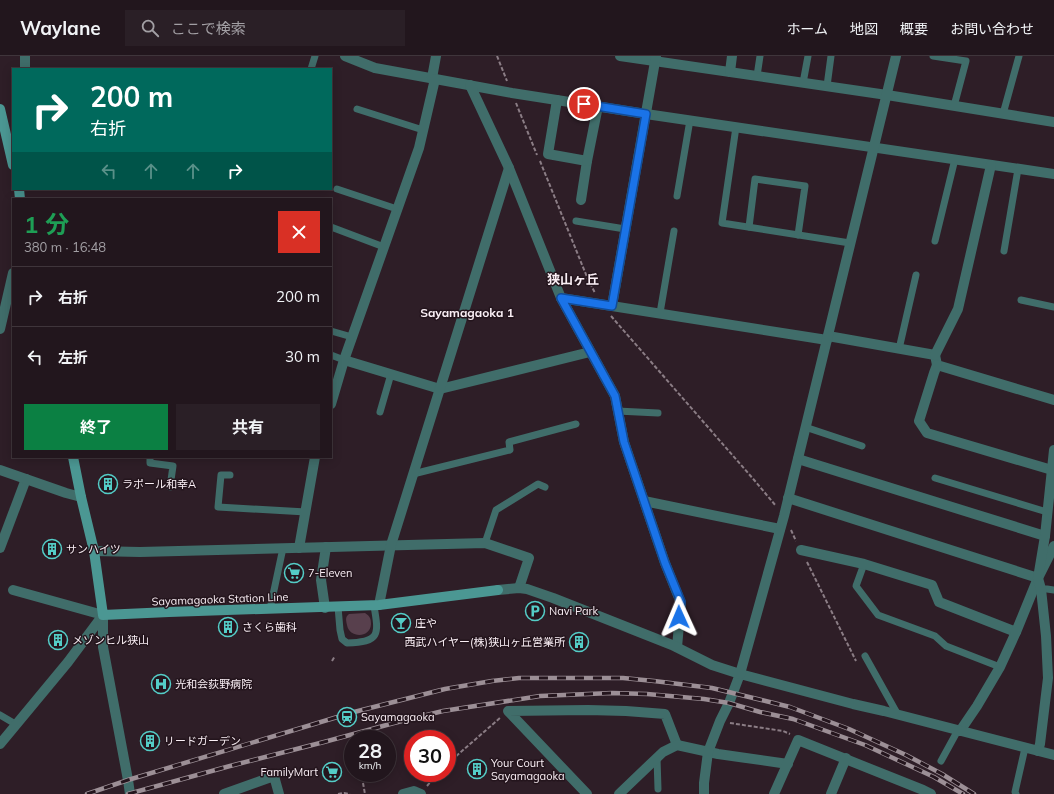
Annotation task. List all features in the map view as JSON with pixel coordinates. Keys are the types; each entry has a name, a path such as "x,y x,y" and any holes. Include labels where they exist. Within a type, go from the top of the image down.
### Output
{"main road":[{"path":"0,108 12,161"},
{"path":"73,458 94,551 104,616"},
{"name":"Sayamagaoka Station Line","path":"104,616 169,612 377,606 498,590"}],"street":[{"path":"25,56 25,68"},
{"path":"345,56 375,68 512,93 1054,174"},
{"path":"332,401 344,360 419,148 434,78 436,56"},
{"path":"620,56 656,59 730,72 887,95 1054,122"},
{"path":"730,72 732,56"},
{"path":"704,794 708,752 740,674 784,516 896,56"},
{"path":"612,306 656,59"},
{"path":"470,85 509,168 561,298 615,396 624,442 665,563 681,602 677,647"},
{"path":"557,100 548,154 587,161"},
{"path":"581,200 598,106"},
{"path":"991,165 958,309 936,360 934,372 919,421 927,433 1052,470"},
{"path":"377,606 391,545 509,168"},
{"path":"0,330 4,294 12,275"},
{"path":"561,298 898,348 1054,400"},
{"path":"344,360 440,389 590,352"},
{"path":"1038,751 1051,678 1049,636 1038,578 1045,536 1054,450"},
{"path":"299,548 315,458"},
{"path":"798,459 1045,536"},
{"path":"0,470 81,497"},
{"path":"0,548 26,479"},
{"path":"788,498 1038,578"},
{"path":"644,501 780,529"},
{"path":"94,551 140,552 485,543 529,558 519,588"},
{"path":"959,731 977,706 1000,667 1038,578 1054,546"},
{"path":"326,547 321,580 326,608"},
{"path":"801,550 864,564 932,585 939,602 1016,632"},
{"path":"498,590 519,588 527,589 553,598 677,647 712,665 740,674 1054,755"},
{"path":"13,590 104,616"},
{"path":"0,744 17,725 104,616"},
{"path":"104,616 103,647 130,794"},
{"path":"508,711 626,710 665,714 677,745"},
{"path":"508,711 586,794"},
{"path":"774,794 798,740 846,758 925,793"},
{"path":"620,794 663,752 677,745 708,752 788,764"},
{"path":"831,794 846,758"},
{"path":"224,794 274,776 279,794"},
{"path":"404,794 414,791 423,791"}],"lane":[{"path":"311,68 315,56"},
{"path":"757,76 760,56"},
{"path":"803,83 808,56"},
{"path":"827,86 831,56"},
{"path":"933,56 966,61 954,106"},
{"path":"1003,114 1019,56"},
{"path":"357,109 423,130"},
{"path":"677,196 690,120"},
{"path":"736,127 722,223 850,244"},
{"path":"935,241 955,159"},
{"path":"1004,251 1018,169"},
{"path":"749,227 754,178 805,186 798,235"},
{"path":"337,189 397,209"},
{"path":"576,220 625,229"},
{"path":"332,227 384,247"},
{"path":"660,313 674,231"},
{"path":"898,348 916,275"},
{"path":"1021,300 1054,307"},
{"path":"332,331 352,337"},
{"path":"332,355 344,360"},
{"path":"380,412 391,374"},
{"path":"617,412 658,413"},
{"path":"413,474 510,450 509,442 576,424"},
{"path":"805,428 862,446"},
{"path":"150,458 150,462 173,466 170,487"},
{"path":"230,475 221,475 218,507 306,512"},
{"path":"935,478 1047,512"},
{"path":"485,543 496,510 538,484 545,487"},
{"path":"270,609 283,548"},
{"path":"864,564 856,586 878,615 935,636 946,646 1000,667"},
{"path":"1041,589 1054,590"},
{"path":"338,607 342,639 347,644 371,640 376,634 377,606"},
{"path":"865,656 898,715"},
{"path":"0,715 17,725"},
{"path":"941,761 959,731"},
{"path":"1016,794 1015,792 1025,748"},
{"path":"657,758 658,789"}],"path":[{"path":"497,56 587,277 600,304 784,516 859,666"},
{"path":"332,661 335,656"},
{"path":"456,756 508,711"},
{"path":"720,721 783,731 798,740"},
{"path":"423,791 430,782"},
{"path":"363,783 365,794"},
{"path":"338,794 350,794"}],"shaded area":[{"path":"365,613 370,619 370,629 359,635 351,632 347,625 347,616 349,614"}],"railway":[{"path":"87,794 128,780 354,712 445,689 519,678 623,678 654,681 712,688 790,707 849,729 906,755 942,774 974,794"},
{"path":"128,794 443,711 540,696 612,693 647,694 704,699 729,703 760,712 793,719 865,745 934,777 963,794"}],"place":[{"name":"ラポール和幸A","path":"108,484"},
{"name":"サンハイツ","path":"52,549"},
{"name":"7-Eleven","path":"294,573"},
{"name":"Navi Park","path":"535,611"},
{"name":"庄や","path":"401,623"},
{"name":"さくら歯科","path":"228,627"},
{"name":"メゾンヒル狭山","path":"58,640"},
{"name":"西武ハイヤー(株)狭山ヶ丘営業所","path":"579,642"},
{"name":"光和会荻野病院","path":"161,684"},
{"name":"Sayamagaoka","path":"347,717"},
{"name":"リードガーデン","path":"150,741"},
{"name":"Your Court Sayamagaoka","path":"477,769"},
{"name":"FamilyMart","path":"332,772"}],"district":[{"name":"狭山ヶ丘","path":"573,279"},
{"name":"Sayamagaoka 1","path":"467,312"}],"route":[{"path":"584,104 646,114 612,306 561,298 615,396 624,442 665,563 681,602 679,617"}]}
